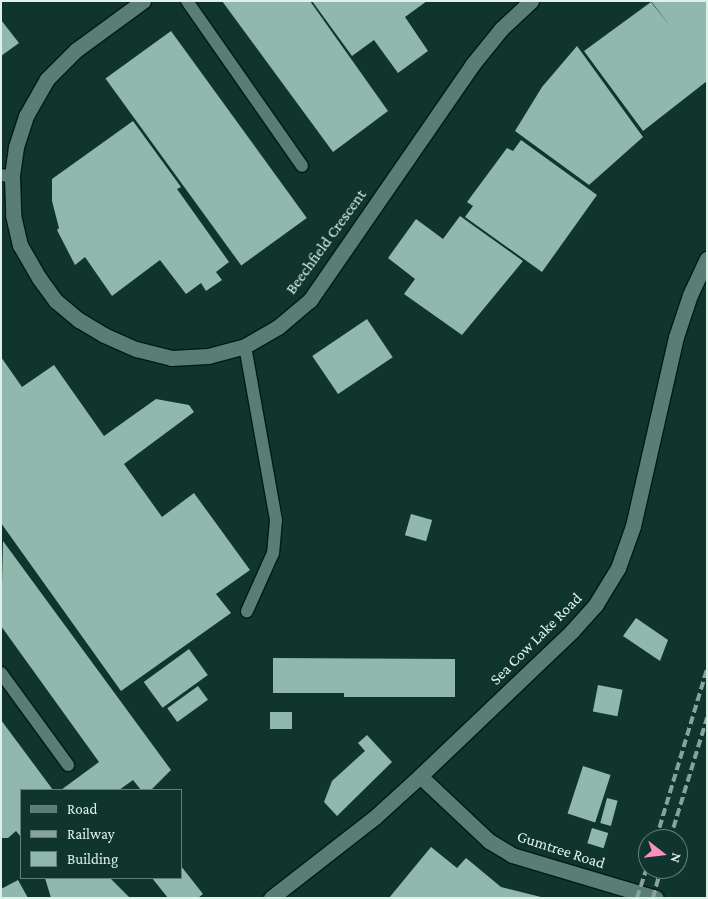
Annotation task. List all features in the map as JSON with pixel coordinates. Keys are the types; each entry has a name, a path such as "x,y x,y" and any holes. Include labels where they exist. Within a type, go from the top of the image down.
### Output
{"street":[{"name":"Beechfield Crescent","path":"143,1 76,50 47,79 26,116 6,176 20,245 39,278 56,301 79,320 136,349 171,358 208,356 245,346 278,327 310,300 472,65 501,29 531,1"},
{"name":"Sea Cow Lake Road","path":"272,897 374,817 420,776 572,631 596,604 618,568 633,526 676,337 690,295 707,259"},
{"name":"Gumtree Road","path":"420,776 489,841 512,855 656,898"}],"lane":[{"path":"187,1 302,166"},
{"path":"245,346 276,520 272,554 247,611"},
{"path":"1,674 68,766"}],"building":[{"path":"222,1 310,1 388,111 333,152"},
{"path":"312,1 427,1 405,17 428,51 398,73 374,40 352,56"},
{"path":"651,1 707,2 707,81 643,131 584,51 651,2 670,26"},
{"path":"1,20 19,43 1,56"},
{"path":"171,31 307,218 241,265 105,79"},
{"path":"577,46 643,137 589,185 515,131 542,87"},
{"path":"133,121 181,187 177,189 229,262 216,272 222,280 206,291 201,283 186,294 160,260 112,296 85,257 75,265 57,230 59,228 52,201 52,179"},
{"path":"521,140 597,195 542,272 465,217 473,206 467,202 507,148 513,151"},
{"path":"460,216 523,261 462,335 404,294 415,279 388,258 416,219 443,239"},
{"path":"367,319 393,357 338,394 312,356"},
{"path":"1,357 22,387 54,365 104,436 156,399 189,405 194,412 124,464 162,517 194,493 250,570 216,594 231,613 121,691 1,523"},
{"path":"411,514 432,520 426,541 405,535"},
{"path":"3,541 171,770 152,789 140,789 133,780 120,789 62,789 99,762 1,626"},
{"path":"636,618 668,640 660,661 623,636"},
{"path":"189,649 208,675 163,708 144,682"},
{"path":"273,658 455,659 455,697 344,697 344,693 273,693"},
{"path":"598,685 623,690 617,716 593,712"},
{"path":"198,686 208,700 177,722 167,708"},
{"path":"270,712 292,712 292,729 270,729"},
{"path":"1,720 52,789 20,789 20,836 16,831 8,838 1,838"},
{"path":"367,735 392,762 337,816 324,802 332,781 365,751 358,743"},
{"path":"583,766 611,775 595,823 568,814"},
{"path":"607,798 618,801 611,826 600,823"},
{"path":"592,828 608,833 604,848 587,843"},
{"path":"431,847 457,868 466,858 501,887 545,898 389,898"},
{"path":"182,867 203,894 198,898 168,898 153,879 182,879"},
{"path":"45,879 111,879 130,898 51,898"},
{"path":"18,880 28,898 1,898 1,889"}],"railway":[{"path":"659,829 707,669"},
{"path":"673,829 707,718"},
{"path":"637,898 643,879"},
{"path":"653,898 658,879"}]}
